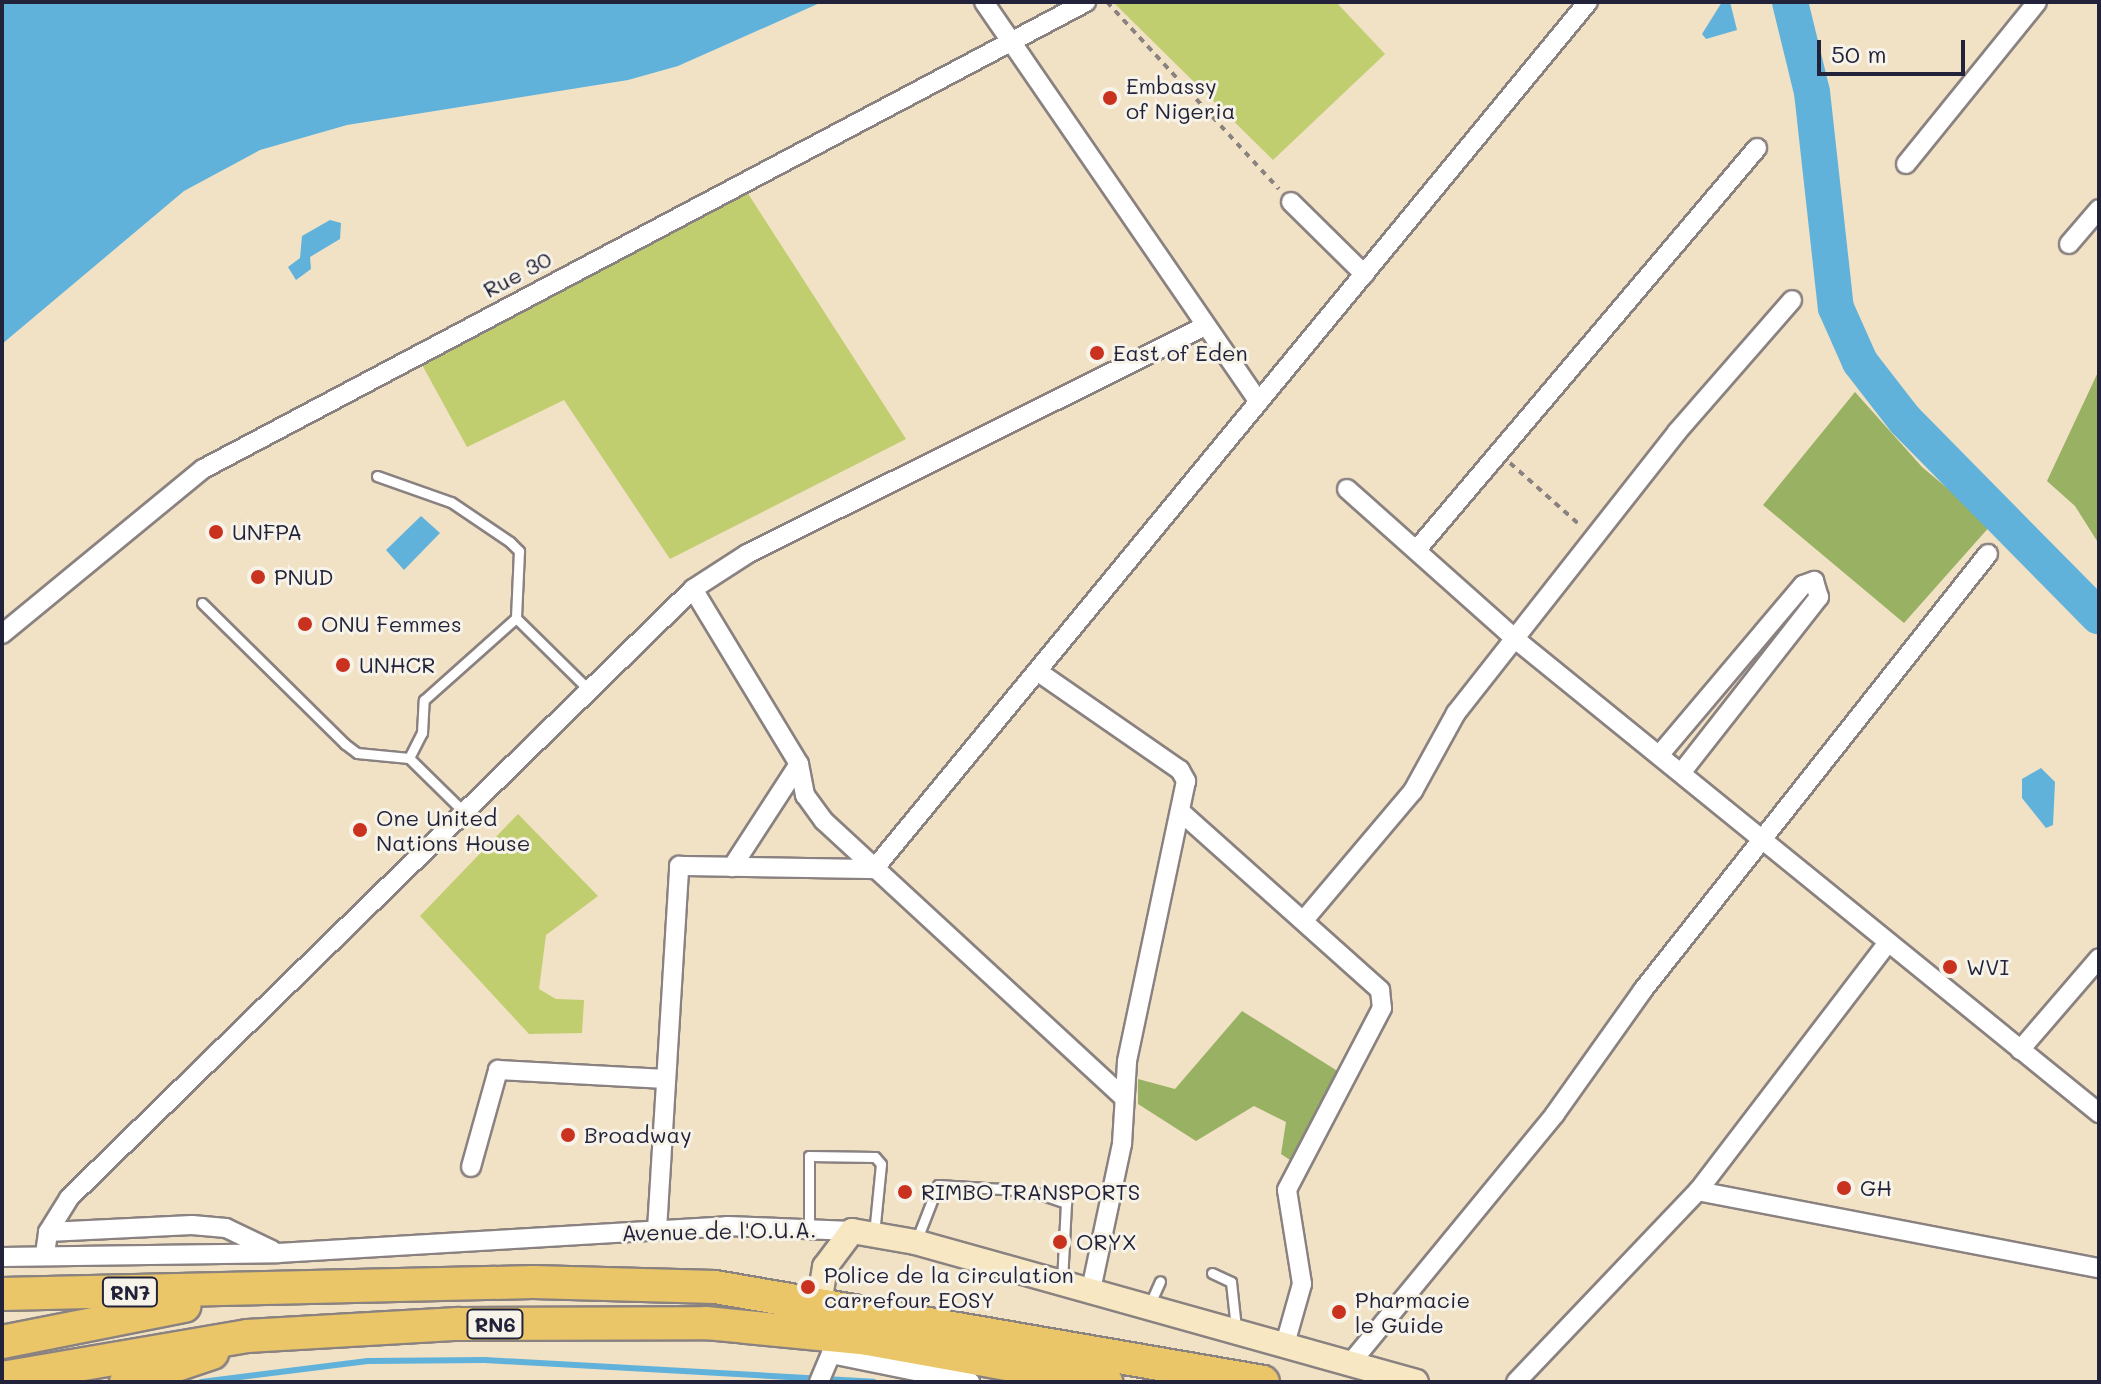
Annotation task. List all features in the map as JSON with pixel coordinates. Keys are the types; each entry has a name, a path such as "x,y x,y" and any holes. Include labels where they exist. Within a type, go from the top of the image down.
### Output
{"highway":[{"name":"RN6","path":"2,1342 258,1292 634,1282 821,1330 1106,1382"},
{"name":"RN7","path":"2,1294 258,1292"},
{"name":"RN6","path":"2,1378 134,1350 284,1334 691,1323 821,1330 1263,1382"},
{"path":"126,1382 284,1334"}],"main road":[{"name":"Avenue de l'O.U.A.","path":"863,1232 915,1242 1061,1286 1285,1344 1416,1382"},
{"path":"821,1330 825,1267 863,1232"}],"street":[{"path":"984,2 1259,402"},
{"name":"Rue 30","path":"2,634 203,469 1009,38 1086,2"},
{"path":"874,869 1588,2"},
{"path":"1906,164 2037,2"},
{"path":"1419,547 1757,148"},
{"path":"1291,202 1364,274"},
{"path":"2069,244 2099,209"},
{"path":"1304,920 1413,791 1456,713 1514,638 1792,300"},
{"path":"45,1254 48,1232 69,1198 693,589 747,554 1205,326"},
{"path":"1347,489 1419,547 1514,638 1661,753 1759,840 1886,945 2099,1113"},
{"path":"1349,1365 1555,1114 1759,840 1988,554"},
{"path":"1661,753 1747,651 1814,581 1819,597 1682,772"},
{"path":"693,589 799,764 805,795 874,869 1122,1096"},
{"path":"1747,651 1765,667"},
{"path":"1037,671 1180,770 1182,813 1122,1096 1122,1144 1090,1294"},
{"path":"732,867 799,764"},
{"path":"1182,813 1380,990 1382,1008 1287,1190 1302,1284 1285,1344"},
{"path":"657,1230 679,866 874,869"},
{"path":"1516,1382 1698,1191 1886,945"},
{"path":"2020,1050 2099,958"},
{"path":"471,1167 498,1070 666,1079"},
{"path":"1698,1191 2099,1268"},
{"path":"48,1232 192,1225 226,1228 278,1253"},
{"name":"Avenue de l'O.U.A.","path":"2,1257 278,1253 657,1230 809,1227 863,1232"},
{"path":"819,1382 821,1330 970,1382"}],"lane":[{"path":"377,476 451,502 519,551 516,618 424,700 422,733 409,758"},
{"path":"202,603 345,744 357,753 409,758 464,812"},
{"path":"516,618 589,690"},
{"path":"809,1227 809,1156 875,1157 881,1164 863,1232"},
{"path":"915,1242 938,1185 1018,1190"},
{"path":"1037,1193 1066,1203 1061,1286"},
{"path":"1212,1273 1231,1282 1236,1332"},
{"path":"1147,1309 1160,1281"}],"path":[{"path":"1107,2 1291,202"},
{"path":"1499,454 1595,539"}],"green space":[{"path":"1113,2 1336,2 1385,54 1273,160"},
{"path":"736,175 906,439 670,559 564,400 467,447 414,350"},
{"path":"2099,370 2099,544 2075,506 2047,481"},
{"path":"1855,392 1922,467 1991,525 1904,623 1763,505"},
{"path":"518,814 598,896 546,935 539,989 556,999 584,1000 582,1033 529,1034 420,916"},
{"path":"1242,1011 1339,1072 1293,1162 1281,1154 1286,1122 1254,1106 1196,1141 1138,1104 1138,1079 1175,1089"}],"water":[{"path":"2,2 822,2 678,66 628,80 347,125 260,150 184,191 2,344"},
{"path":"1722,2 1730,2 1737,30 1706,39 1702,34"},
{"path":"330,220 341,223 340,239 310,257 311,269 296,280 288,267 300,258 302,236"},
{"path":"421,516 440,533 404,570 386,550"},
{"path":"2041,768 2055,782 2053,825 2046,828 2022,798 2022,779"}],"waterway":[{"path":"1790,2 1812,92 1836,308 1860,362 1905,420 2099,617"},
{"path":"201,1382 368,1361 485,1360 873,1382"}],"place":[{"name":"Embassy of Nigeria","path":"1110,98"},
{"name":"East of Eden","path":"1097,353"},
{"name":"UNFPA","path":"216,532"},
{"name":"PNUD","path":"258,577"},
{"name":"ONU Femmes","path":"305,624"},
{"name":"UNHCR","path":"343,665"},
{"name":"One United Nations House","path":"360,830"},
{"name":"WVI","path":"1950,967"},
{"name":"Broadway","path":"568,1135"},
{"name":"GH","path":"1844,1188"},
{"name":"RIMBO TRANSPORTS","path":"905,1192"},
{"name":"ORYX","path":"1060,1242"},
{"name":"Police de la circulation carrefour EOSY","path":"808,1287"},
{"name":"Pharmacie le Guide","path":"1339,1312"}]}
